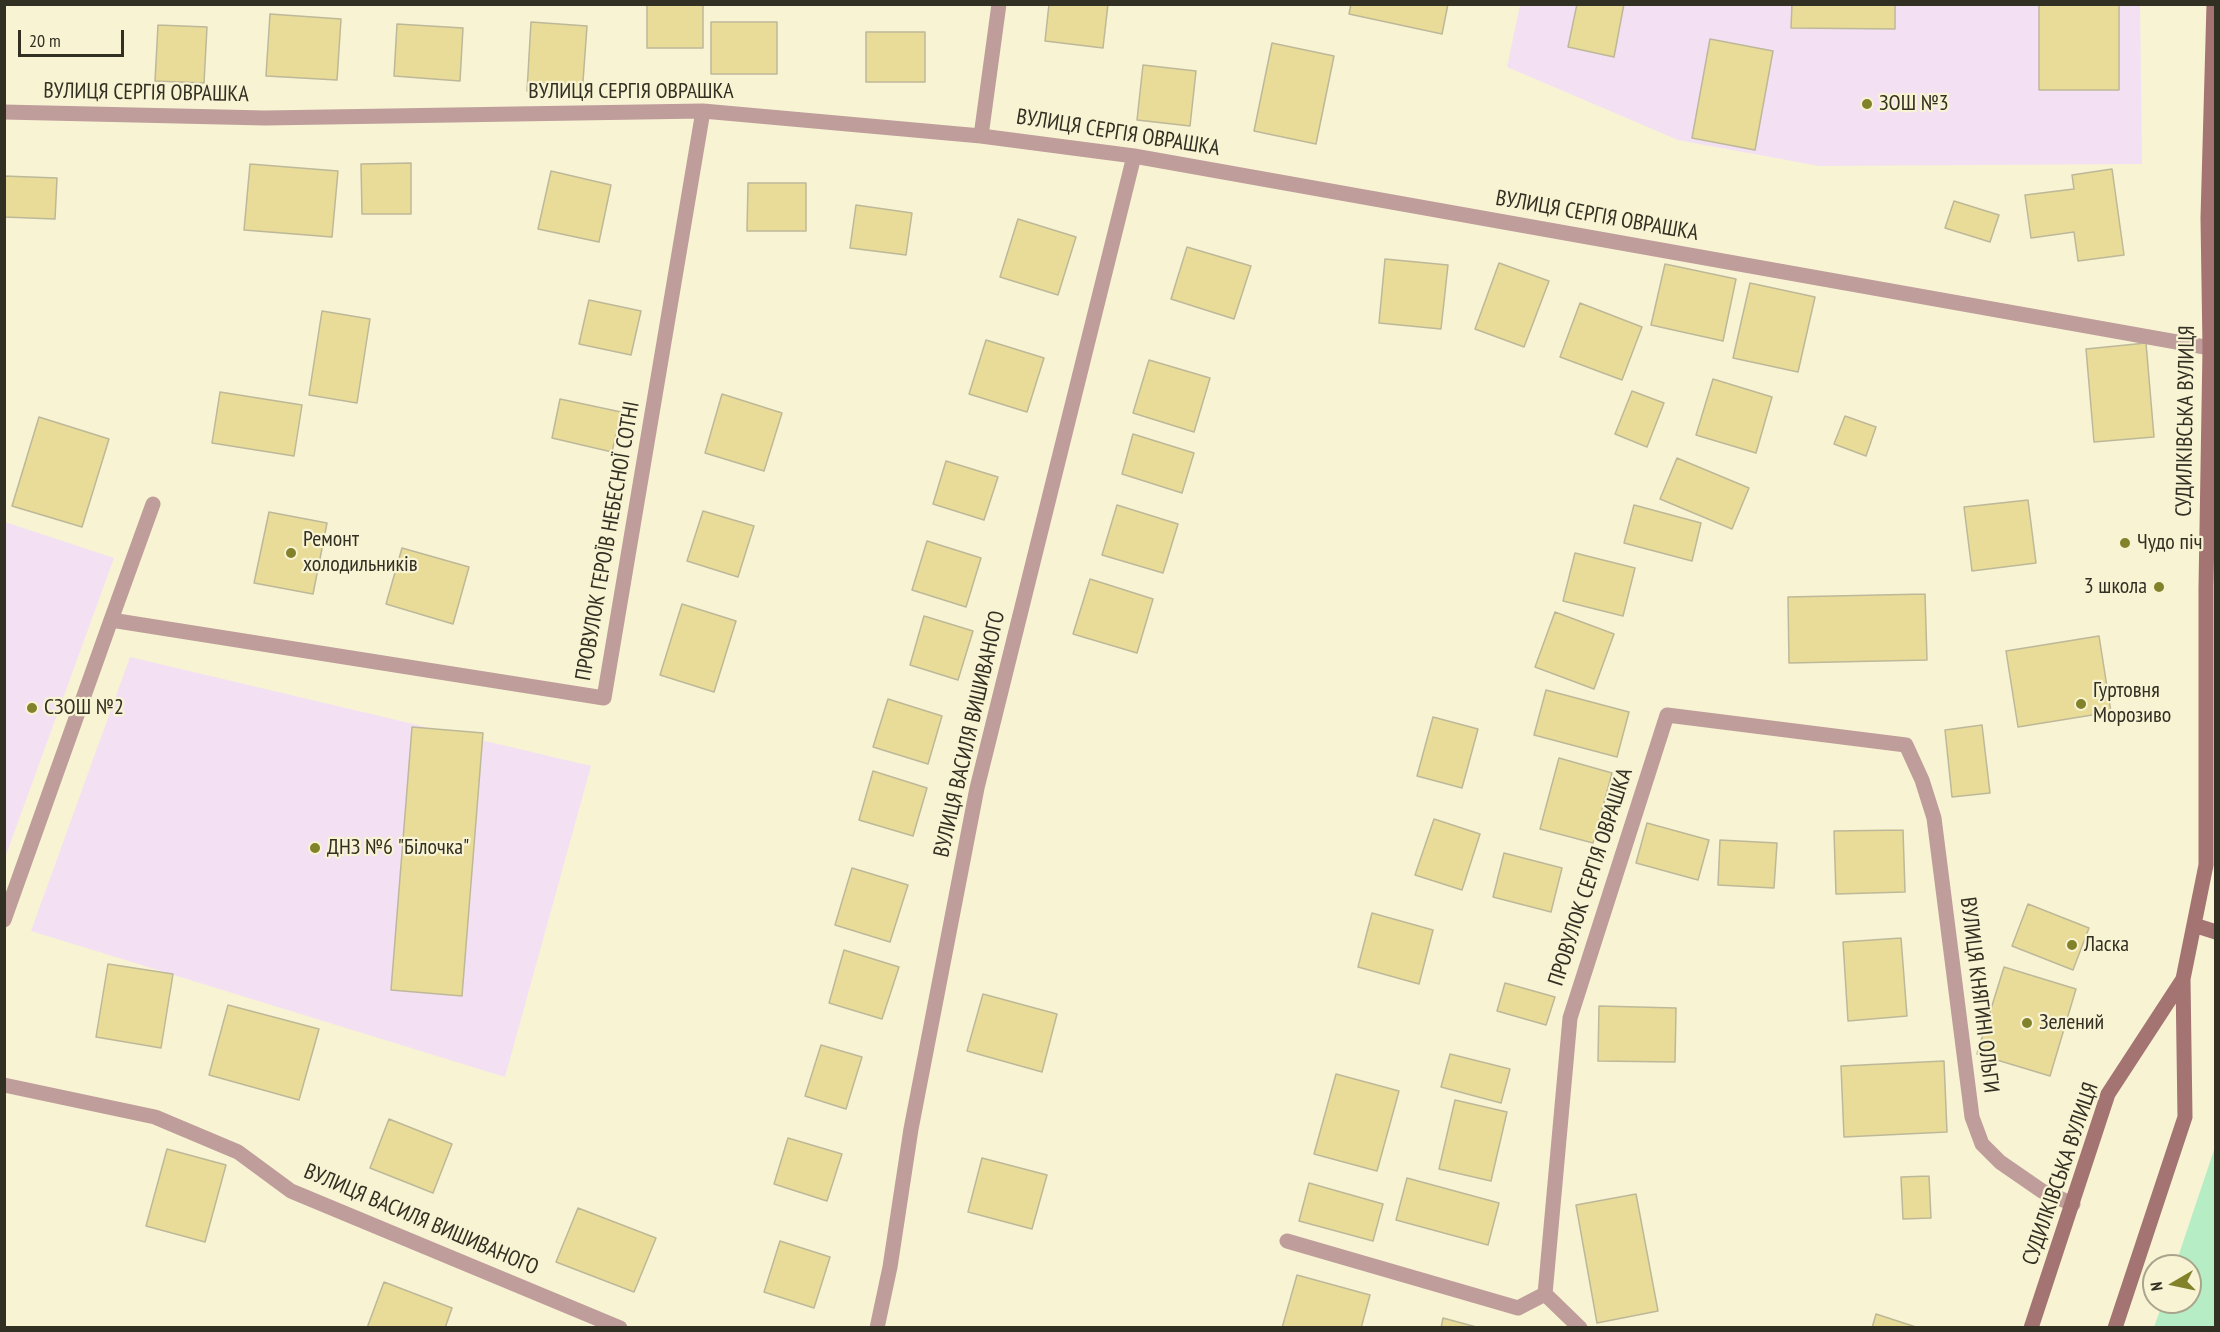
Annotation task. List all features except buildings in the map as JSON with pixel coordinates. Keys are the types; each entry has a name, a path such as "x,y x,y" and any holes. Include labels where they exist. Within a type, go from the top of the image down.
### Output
{"main road":[{"name":"СУДИЛКІВСЬКА ВУЛИЦЯ","path":"2115,1328 2185,1117 2183,980 2206,865 2206,588 2213,348 2208,218 2214,4"},
{"path":"2194,925 2216,932"},
{"name":"СУДИЛКІВСЬКА ВУЛИЦЯ","path":"2031,1328 2108,1094 2183,980"}],"street":[{"path":"981,136 999,4"},
{"name":"ВУЛИЦЯ СЕРГІЯ ОВРАШКА","path":"4,112 265,118 703,111 981,136 1134,156 2213,348"},
{"name":"ПРОВУЛОК ГЕРОЇВ НЕБЕСНОЇ СОТНІ","path":"111,620 604,698 703,111"},
{"name":"ВУЛИЦЯ ВАСИЛЯ ВИШИВАНОГО","path":"877,1328 890,1267 911,1129 977,788 1134,156"},
{"path":"4,920 153,504"},
{"name":"ПРОВУЛОК СЕРГІЯ ОВРАШКА","path":"1545,1294 1570,1018 1667,715 1906,745"},
{"name":"ВУЛИЦЯ КНЯГИНІ ОЛЬГИ","path":"1906,745 1922,780 1934,818 1972,1117 1982,1144 2000,1162 2042,1191 2073,1204"},
{"name":"ВУЛИЦЯ ВАСИЛЯ ВИШИВАНОГО","path":"4,1085 155,1117 238,1152 291,1191 620,1328"},
{"path":"1287,1241 1518,1308 1545,1294 1580,1328"}],"shaded area":[{"name":"ЗОШ №3","path":"1520,5 2140,5 2142,164 1819,166 1678,140 1507,67"},
{"name":"СЗОШ №2","path":"4,522 114,558 5,858"},
{"name":"ДНЗ №6 \"Білочка\"","path":"130,657 591,766 505,1077 31,931"}],"green space":[{"path":"2215,1147 2215,1327 2154,1327 2159,1314 2202,1314 2202,1254 2179,1254"}],"place":[{"name":"ЗОШ №3","path":"1867,104"},
{"name":"Чудо піч","path":"2125,543"},
{"name":"Ремонт холодильників","path":"291,553"},
{"name":"3 школа","path":"2159,587"},
{"name":"Гуртовня Морозиво","path":"2081,704"},
{"name":"СЗОШ №2","path":"32,708"},
{"name":"ДНЗ №6 \"Білочка\"","path":"315,848"},
{"name":"Ласка","path":"2072,945"},
{"name":"Зелений","path":"2027,1023"}]}
